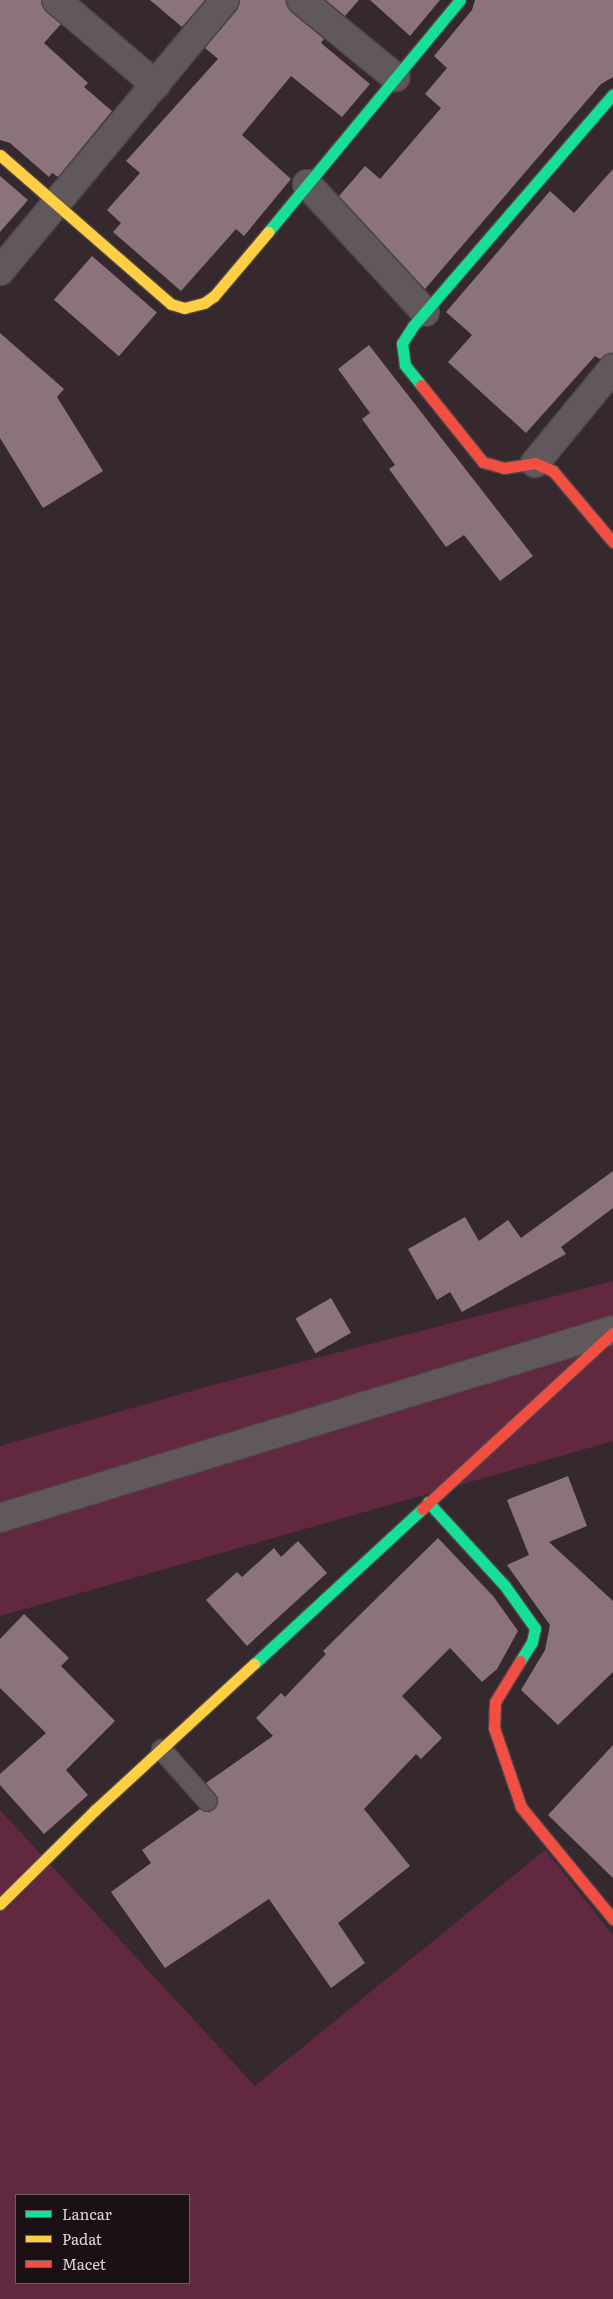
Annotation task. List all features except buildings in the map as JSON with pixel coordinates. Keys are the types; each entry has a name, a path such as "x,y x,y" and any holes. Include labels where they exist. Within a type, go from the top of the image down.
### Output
{"street":[{"path":"56,0 156,85"},
{"path":"0,271 58,205 225,0"},
{"path":"301,0 395,77"},
{"path":"0,155 171,304 184,308 204,303 214,296 460,0"},
{"path":"613,94 425,312 402,343 404,365 483,462 504,468 535,463 553,471 613,542"},
{"path":"307,184 425,312"},
{"path":"535,463 613,368"},
{"path":"0,1904 161,1749 613,1331"},
{"path":"0,1518 613,1331"},
{"path":"428,1502 504,1586 534,1628 532,1642 494,1702 494,1728 521,1807 613,1920"}],"lane":[{"path":"161,1749 208,1802"}],"shaded area":[{"path":"613,1281 613,1441 0,1616 0,1446 209,1386"},
{"path":"0,1810 255,2086 545,1850 613,1935 613,2299 0,2299"}],"traffic: fast":[{"path":"268,232 460,0"},
{"path":"421,385 405,365 402,343 413,326 613,94"},
{"path":"428,1502 505,1586 535,1628 532,1642 520,1661"},
{"path":"254,1664 422,1509"}],"traffic: slow":[{"path":"0,155 171,304 184,308 204,303 214,296 268,232"},
{"path":"0,1904 95,1810 254,1664"}],"traffic: jam":[{"path":"421,385 483,462 504,468 535,463 553,471 613,542"},
{"path":"422,1509 613,1333"},
{"path":"520,1661 495,1702 494,1728 521,1807 613,1919"}]}
